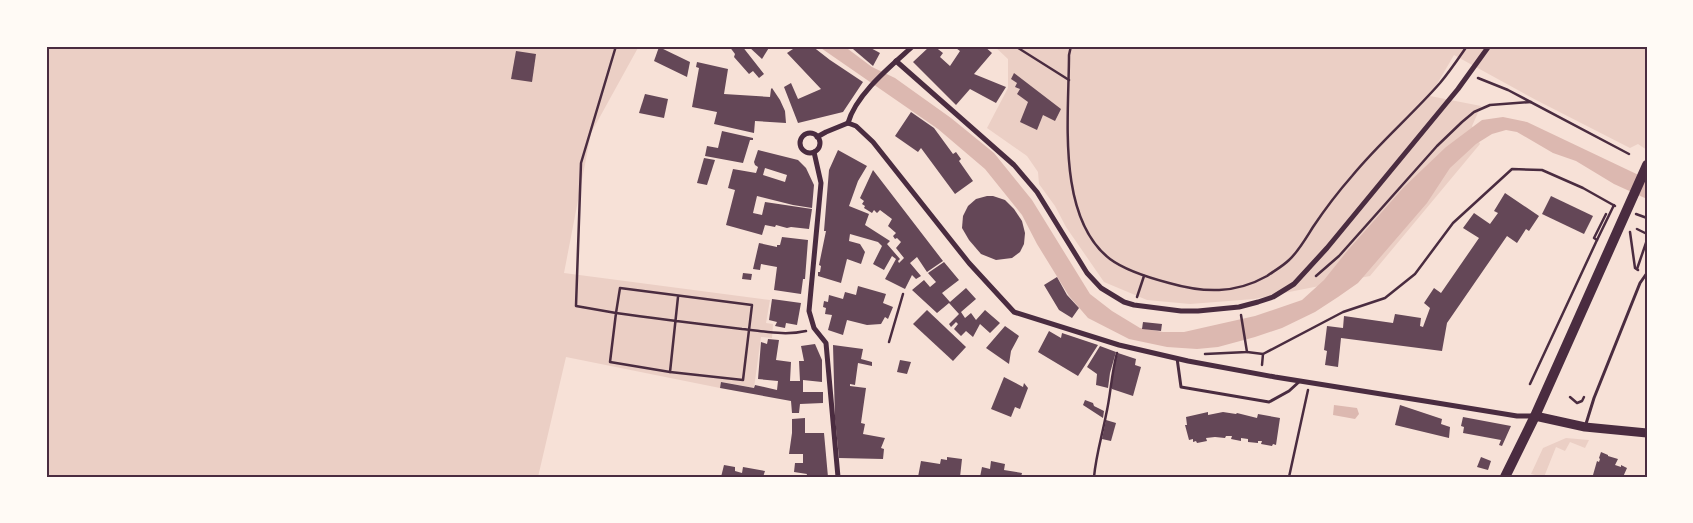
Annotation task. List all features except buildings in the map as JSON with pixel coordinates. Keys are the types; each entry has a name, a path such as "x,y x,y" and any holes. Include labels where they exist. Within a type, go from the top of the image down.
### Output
{"main road":[{"path":"1505,477 1536,416 1647,165"}],"street":[{"path":"848,123 851,114 884,71 912,46"},
{"path":"896,61 1014,165 1038,192 1094,282 1113,296 1134,305 1189,311 1239,307 1273,297 1294,284 1327,248 1470,74 1489,46"},
{"path":"817,137 848,123 856,126 872,142 969,263 1014,312 1119,345 1177,358 1300,381 1518,416 1536,416 1585,427 1647,433"},
{"path":"807,134 817,137 820,145 814,152 803,151 800,143 802,138 807,134"},
{"path":"814,152 821,184 809,311 814,328 826,343 838,477"}],"lane":[{"path":"1585,427 1594,398 1640,283 1647,273"},
{"path":"1177,358 1181,387 1269,402 1289,391 1300,381"}],"path":[{"path":"616,46 581,163 576,306 675,322 791,334 814,328"},
{"path":"1015,46 1069,80"},
{"path":"1070,46 1068,127 1071,179 1080,218 1094,242 1110,259 1144,276 1176,285 1206,290 1230,290 1250,284 1268,275 1289,260 1352,176 1441,82 1467,46"},
{"path":"1470,74 1508,90 1629,154"},
{"path":"1310,280 1340,256 1437,146 1474,112 1490,105 1531,102"},
{"path":"1216,353 1246,350 1263,354 1343,312 1385,298 1415,274 1453,223 1512,169 1542,170 1614,205 1627,209"},
{"path":"1530,384 1614,205"},
{"path":"1597,240 1594,238 1606,214"},
{"path":"1637,229 1647,234"},
{"path":"1630,230 1635,268 1638,271 1647,240"},
{"path":"1138,293 1144,276"},
{"path":"620,288 678,297 752,305 743,380 670,372 610,362 620,288"},
{"path":"889,342 904,294"},
{"path":"670,372 678,297"},
{"path":"1241,316 1246,350"},
{"path":"1094,477 1096,454 1110,394 1111,373 1119,345"},
{"path":"1262,374 1263,354"},
{"path":"1289,477 1310,382"},
{"path":"1570,398 1577,403 1582,401 1585,396"}],"shaded area":[{"path":"46,46 639,46 591,133 564,273 770,300 766,323 773,324 772,338 761,337 754,388 722,382 720,388 566,357 538,477 46,477"},
{"path":"818,46 844,46 872,67 895,78 951,118 994,153 1032,200 1090,294 1112,311 1140,328 1163,332 1184,332 1255,316 1302,300 1324,280 1404,187 1446,147 1482,120 1503,117 1527,122 1647,179 1647,199 1614,184 1576,161 1553,153 1517,132 1506,130 1492,134 1476,144 1450,168 1427,203 1358,283 1338,297 1315,312 1282,328 1255,337 1218,347 1197,349 1167,347 1129,339 1088,318 1069,296 1037,244 1022,215 985,169 938,129"},
{"path":"994,46 1647,46 1647,150 1638,144 1630,148 1454,55 1430,96 1481,106 1472,126 1480,144 1370,276 1254,299 1190,304 1147,300 1104,282 1039,184 1038,172 1027,156 987,128 1008,88 1008,59"},
{"path":"1334,405 1357,408 1359,414 1355,419 1333,415"},
{"path":"1566,438 1589,440 1585,448 1570,442 1565,451 1556,447 1544,477 1531,474 1543,448"}]}
